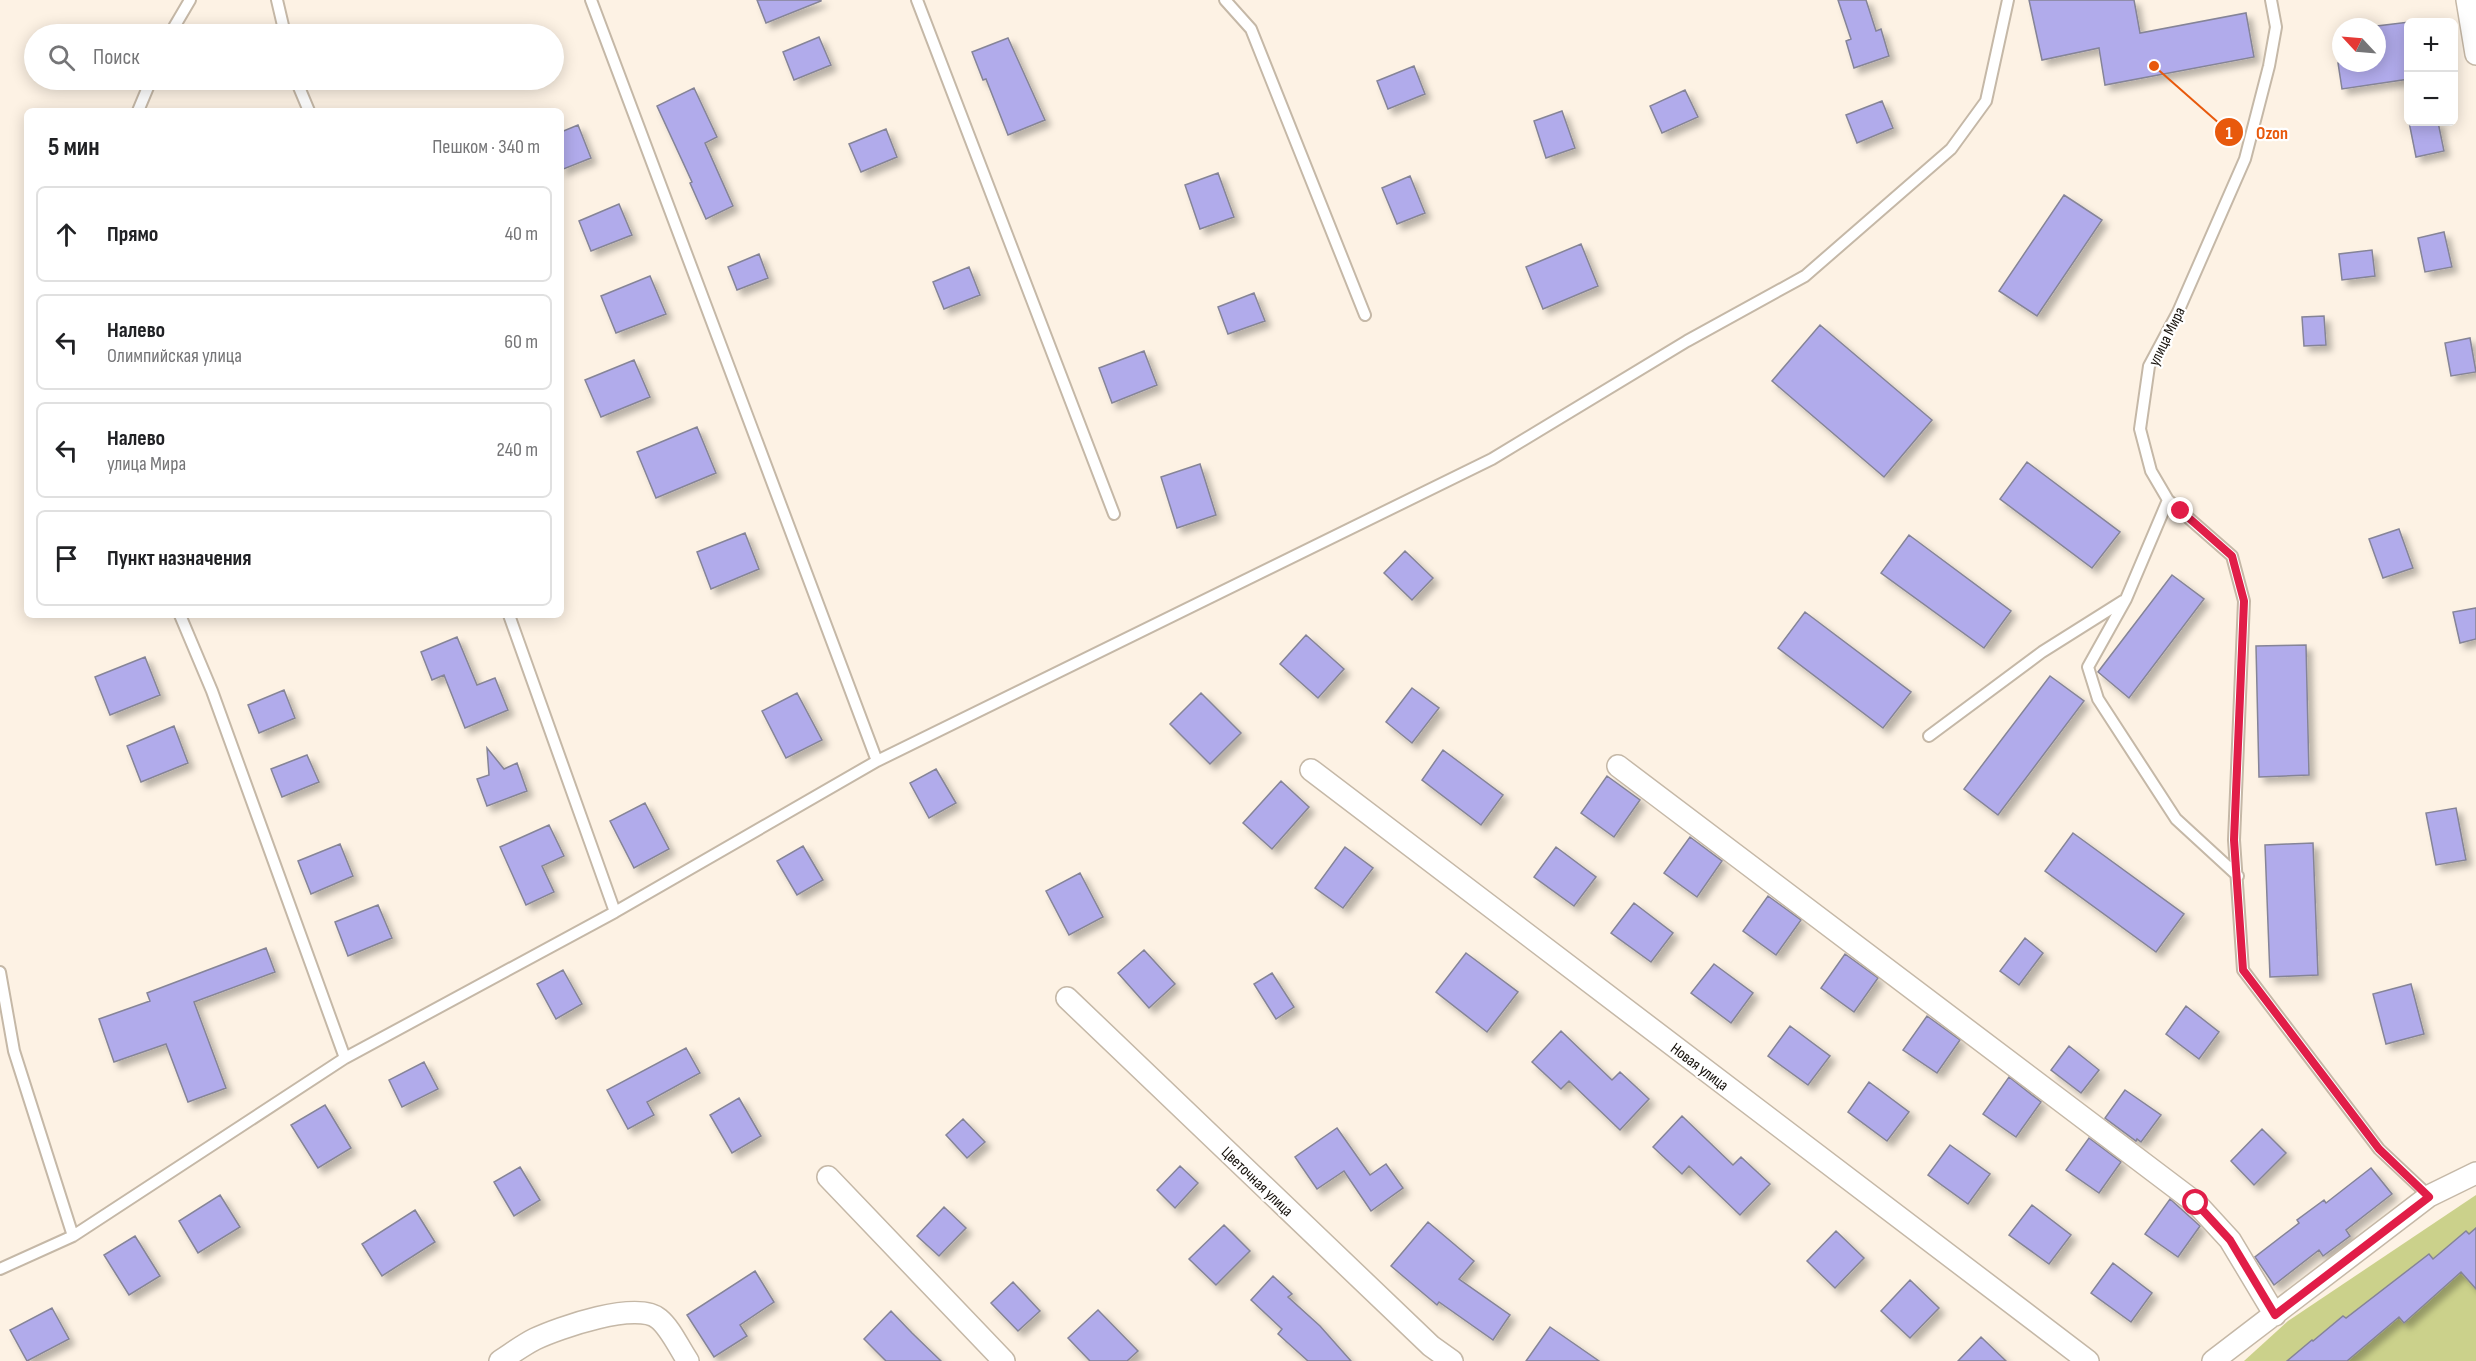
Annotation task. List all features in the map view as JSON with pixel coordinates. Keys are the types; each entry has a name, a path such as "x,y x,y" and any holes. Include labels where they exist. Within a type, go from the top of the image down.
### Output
{"street":[{"path":"2467,0 2476,54"},
{"path":"1618,766 2196,1203 2230,1240 2275,1315"},
{"name":"Новая улица","path":"1311,770 2088,1361"},
{"name":"Цветочная улица","path":"1067,998 1431,1346 1452,1361"},
{"path":"2213,1361 2429,1197 2476,1173"},
{"path":"828,1177 1004,1361"},
{"path":"500,1361 535,1339 576,1325 615,1314 646,1312 659,1319 688,1361"}],"lane":[{"path":"176,24 190,0"},
{"path":"277,0 283,24"},
{"path":"591,0 877,761"},
{"path":"917,0 1114,514"},
{"path":"1225,0 1251,29 1365,315"},
{"path":"0,1269 73,1236 345,1058 615,912 877,761 1492,459 1687,341 1805,276 1951,149 1986,101 2008,0"},
{"name":"улица Мира","path":"2271,0 2276,27 2246,159 2178,312 2150,366 2140,429 2151,471 2168,500 2232,556 2244,601 2234,840 2243,970 2379,1149 2429,1197"},
{"path":"139,108 147,90"},
{"path":"300,90 308,108"},
{"path":"2168,500 2126,599 2088,667 2098,699 2176,819 2238,876"},
{"path":"1929,736 2042,652 2126,599"},
{"path":"181,618 212,691 345,1058"},
{"path":"511,618 615,912"},
{"path":"0,972 14,1051 73,1236"}],"green space":[{"path":"2476,1195 2476,1361 2244,1361 2288,1321"}],"building":[{"path":"757,0 821,0 821,1 766,23"},
{"path":"1838,0 1866,0 1876,31 1881,29 1889,56 1854,68 1846,41 1851,39"},
{"path":"2029,0 2134,0 2140,33 2246,13 2254,57 2105,85 2099,48 2042,60"},
{"path":"2404,23 2404,80 2342,89 2339,72 2386,72 2386,25"},
{"path":"819,37 831,65 794,80 783,52"},
{"path":"1008,38 1045,120 1008,135 986,79 983,80 972,52"},
{"path":"1414,66 1425,94 1388,109 1377,81"},
{"path":"694,88 717,137 705,143 733,206 706,219 690,183 692,182 657,106"},
{"path":"1685,90 1698,117 1662,133 1650,106"},
{"path":"1882,101 1893,128 1857,143 1846,115"},
{"path":"1562,111 1575,148 1546,158 1534,121"},
{"path":"578,125 591,158 564,169 564,131"},
{"path":"2410,126 2439,126 2444,151 2416,157"},
{"path":"886,129 897,157 861,172 849,144"},
{"path":"1218,173 1234,217 1200,229 1185,185"},
{"path":"1410,176 1425,213 1397,224 1382,188"},
{"path":"2064,195 2102,220 2037,316 1999,291"},
{"path":"619,204 632,235 591,251 579,221"},
{"path":"2444,232 2452,267 2425,272 2418,238"},
{"path":"1581,244 1598,286 1543,309 1526,267"},
{"path":"2372,250 2375,276 2342,280 2339,254"},
{"path":"759,254 768,278 737,290 728,267"},
{"path":"969,267 980,295 944,309 933,282"},
{"path":"650,276 666,314 616,333 601,296"},
{"path":"1254,293 1265,321 1228,334 1218,307"},
{"path":"2324,316 2326,345 2304,346 2302,317"},
{"path":"1820,325 1932,420 1884,477 1772,381"},
{"path":"2470,338 2476,372 2451,376 2445,343"},
{"path":"1144,351 1157,385 1112,403 1099,368"},
{"path":"634,360 650,397 601,417 585,380"},
{"path":"697,427 716,473 656,498 637,452"},
{"path":"2027,462 2120,532 2092,568 2000,499"},
{"path":"1200,464 1216,515 1177,528 1161,477"},
{"path":"2399,529 2413,568 2383,578 2369,539"},
{"path":"745,533 759,569 711,589 697,552"},
{"path":"1909,535 2011,611 1984,648 1881,573"},
{"path":"1405,551 1433,578 1412,600 1384,573"},
{"path":"2172,575 2204,599 2129,698 2098,672"},
{"path":"2476,608 2476,639 2460,643 2453,612"},
{"path":"1805,612 1911,692 1883,728 1778,648"},
{"path":"1306,635 1344,669 1318,698 1280,664"},
{"path":"457,637 477,685 495,678 508,710 465,728 444,675 432,680 421,652"},
{"path":"2306,645 2309,775 2259,777 2256,646"},
{"path":"145,657 160,695 110,715 95,677"},
{"path":"2050,676 2084,701 1998,815 1964,789"},
{"path":"1412,688 1439,708 1412,743 1386,722"},
{"path":"284,690 295,718 259,733 248,705"},
{"path":"797,693 822,740 786,758 762,711"},
{"path":"1201,693 1241,733 1210,764 1170,724"},
{"path":"174,726 188,763 141,782 127,746"},
{"path":"487,748 504,769 517,763 527,791 487,806 477,779 489,775"},
{"path":"1443,750 1503,795 1481,825 1422,780"},
{"path":"307,755 319,782 282,797 271,769"},
{"path":"936,769 956,803 929,818 910,783"},
{"path":"1607,776 1640,800 1614,837 1581,813"},
{"path":"1281,781 1309,807 1272,849 1243,823"},
{"path":"645,803 669,849 634,868 610,821"},
{"path":"2456,808 2466,860 2436,865 2426,813"},
{"path":"549,825 564,856 542,866 554,892 526,905 500,847"},
{"path":"2073,833 2184,914 2156,952 2045,871"},
{"path":"1690,837 1722,861 1697,897 1664,873"},
{"path":"2313,843 2318,975 2270,977 2265,845"},
{"path":"340,844 353,876 311,894 298,861"},
{"path":"803,846 823,880 797,895 777,861"},
{"path":"1345,847 1373,868 1343,908 1315,888"},
{"path":"1556,847 1596,877 1574,906 1534,877"},
{"path":"1080,873 1103,917 1069,935 1046,891"},
{"path":"1768,896 1801,920 1776,955 1743,931"},
{"path":"1634,903 1673,933 1651,962 1611,933"},
{"path":"378,905 392,938 348,956 335,922"},
{"path":"2025,938 2043,953 2019,985 2000,971"},
{"path":"266,948 275,972 194,1002 226,1088 188,1102 166,1044 114,1062 99,1019 150,1001 147,993"},
{"path":"1144,950 1175,984 1149,1008 1118,973"},
{"path":"1466,953 1518,992 1487,1032 1436,992"},
{"path":"1845,954 1878,978 1854,1012 1821,988"},
{"path":"1714,964 1753,993 1731,1023 1691,993"},
{"path":"563,970 582,1004 556,1019 537,984"},
{"path":"1272,973 1294,1007 1276,1019 1254,984"},
{"path":"2411,984 2424,1034 2386,1044 2373,994"},
{"path":"2186,1006 2219,1032 2199,1059 2166,1034"},
{"path":"1927,1016 1960,1040 1937,1073 1903,1050"},
{"path":"1790,1026 1830,1056 1808,1085 1768,1056"},
{"path":"1561,1031 1612,1080 1620,1072 1649,1099 1620,1130 1569,1081 1561,1089 1532,1062"},
{"path":"2069,1046 2099,1070 2081,1093 2051,1070"},
{"path":"686,1048 700,1073 647,1102 654,1115 628,1129 607,1090"},
{"path":"424,1062 438,1089 402,1107 389,1080"},
{"path":"2009,1077 2041,1102 2016,1137 1983,1114"},
{"path":"1869,1082 1909,1112 1887,1141 1848,1112"},
{"path":"2125,1090 2161,1115 2141,1142 2137,1139 2136,1141 2105,1118"},
{"path":"739,1098 761,1136 732,1153 710,1115"},
{"path":"325,1105 351,1148 318,1168 291,1125"},
{"path":"1682,1116 1733,1165 1741,1157 1770,1184 1740,1215 1689,1166 1682,1174 1653,1147"},
{"path":"963,1119 985,1142 967,1158 946,1135"},
{"path":"1337,1128 1370,1175 1386,1164 1403,1188 1371,1211 1344,1171 1317,1189 1295,1157"},
{"path":"2262,1129 2286,1153 2254,1185 2231,1161"},
{"path":"2089,1138 2121,1162 2099,1193 2066,1170"},
{"path":"1950,1145 1990,1174 1968,1204 1928,1175"},
{"path":"1180,1166 1198,1183 1175,1208 1157,1190"},
{"path":"520,1167 540,1200 514,1216 494,1182"},
{"path":"2371,1168 2392,1194 2346,1230 2350,1236 2323,1256 2319,1250 2274,1285 2255,1257 2299,1223 2297,1220 2324,1200 2326,1203"},
{"path":"220,1195 240,1227 198,1253 179,1221"},
{"path":"2170,1199 2200,1226 2178,1257 2145,1234"},
{"path":"2032,1205 2071,1235 2049,1264 2009,1235"},
{"path":"944,1207 966,1228 939,1256 917,1236"},
{"path":"415,1210 435,1242 382,1276 362,1244"},
{"path":"1428,1222 1474,1261 1459,1279 1510,1315 1493,1340 1439,1302 1437,1305 1391,1266"},
{"path":"1224,1225 1250,1251 1216,1285 1189,1259"},
{"path":"2476,1228 2476,1289 2461,1272 2404,1323 2399,1317 2347,1361 2287,1361 2343,1316 2346,1318 2429,1254 2433,1259 2466,1231 2469,1234"},
{"path":"1836,1231 1864,1258 1835,1288 1807,1261"},
{"path":"135,1236 160,1276 129,1295 104,1255"},
{"path":"2113,1263 2152,1293 2131,1322 2091,1293"},
{"path":"755,1271 774,1302 740,1325 747,1336 714,1357 687,1315"},
{"path":"1273,1276 1292,1294 1288,1297 1320,1326 1351,1361 1308,1361 1278,1334 1282,1329 1251,1300"},
{"path":"1910,1280 1939,1308 1910,1338 1881,1311"},
{"path":"1013,1282 1040,1311 1018,1331 991,1303"},
{"path":"52,1308 69,1339 27,1361 10,1330"},
{"path":"1098,1310 1138,1351 1127,1361 1090,1361 1068,1338"},
{"path":"891,1311 941,1361 886,1361 864,1339"},
{"path":"1550,1327 1599,1361 1526,1361"},
{"path":"1981,1337 2006,1361 1958,1361"}],"place":[{"name":"Ozon","path":"2154,66"}],"route":[{"path":"2181,511 2232,556 2244,601 2234,840 2243,970 2379,1149 2429,1197 2275,1315 2230,1240 2196,1203"}]}
